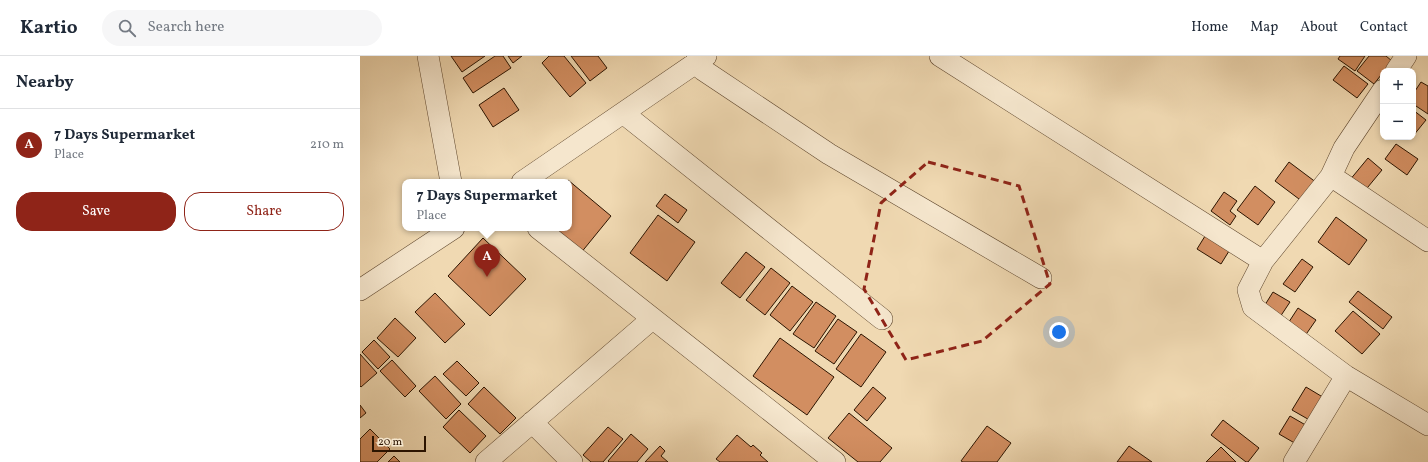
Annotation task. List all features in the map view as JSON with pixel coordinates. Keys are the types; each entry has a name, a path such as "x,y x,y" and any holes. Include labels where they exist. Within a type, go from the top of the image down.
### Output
{"street":[{"path":"428,56 450,179"},
{"path":"940,56 1263,261"},
{"path":"1398,68 1406,56"},
{"path":"526,179 701,60 703,70 829,154 1041,278"},
{"path":"1380,94 1344,148 1331,176 1263,261 1248,290 1253,307 1346,376 1428,425"},
{"path":"623,113 882,319"},
{"path":"1331,176 1428,241"},
{"path":"360,290 449,231"},
{"path":"542,231 835,462"},
{"path":"486,462 652,319"},
{"path":"1294,462 1346,376"},
{"path":"532,422 572,462"}],"highlighted area":[{"path":"928,162 1019,186 1050,284 982,341 906,360 864,289 881,203"}],"building":[{"path":"451,56 485,56 462,72"},
{"path":"495,56 503,56 511,68 473,93 463,78"},
{"path":"508,56 522,56 513,63"},
{"path":"549,56 564,56 586,83 570,97 542,63"},
{"path":"571,56 598,56 607,68 590,81"},
{"path":"1340,56 1365,56 1355,71 1338,59"},
{"path":"1369,56 1386,56 1392,61 1387,68 1380,68 1380,76 1374,84 1357,71"},
{"path":"1344,66 1368,84 1357,98 1333,80"},
{"path":"1421,82 1428,86 1428,114 1416,106 1416,90"},
{"path":"504,88 519,110 493,127 479,105"},
{"path":"1416,112 1426,120 1416,132"},
{"path":"1396,144 1418,159 1407,175 1385,159"},
{"path":"1368,158 1382,170 1363,193 1349,181"},
{"path":"1289,162 1317,183 1303,202 1275,181"},
{"path":"572,183 611,216 580,254 553,231 572,231"},
{"path":"1255,186 1275,202 1258,225 1237,210"},
{"path":"1224,192 1237,201 1230,211 1236,216 1230,225 1211,211"},
{"path":"665,194 687,210 678,223 656,206"},
{"path":"658,215 695,242 667,281 630,253"},
{"path":"1336,217 1367,240 1349,265 1318,242"},
{"path":"1210,228 1234,243 1221,264 1197,249"},
{"path":"483,238 526,279 490,316 448,276"},
{"path":"746,252 765,267 740,298 721,283"},
{"path":"1302,259 1313,267 1295,292 1283,284"},
{"path":"771,268 790,283 765,315 746,300"},
{"path":"792,286 813,302 790,331 770,315"},
{"path":"1358,291 1392,317 1383,329 1349,302"},
{"path":"1273,292 1290,302 1274,326 1258,316"},
{"path":"435,293 465,324 445,343 415,312"},
{"path":"816,302 836,316 814,348 793,334"},
{"path":"1298,308 1316,320 1300,343 1283,331"},
{"path":"1353,311 1380,334 1362,354 1335,331"},
{"path":"395,318 416,338 398,357 377,338"},
{"path":"838,319 857,332 834,364 815,351"},
{"path":"861,334 886,352 861,387 836,369"},
{"path":"780,338 834,377 807,415 753,376"},
{"path":"374,340 390,357 378,369 362,352"},
{"path":"360,354 377,373 361,387 360,386"},
{"path":"392,360 416,386 405,397 380,371"},
{"path":"457,361 479,383 466,396 443,374"},
{"path":"435,376 461,404 446,419 419,391"},
{"path":"484,387 516,418 500,434 468,404"},
{"path":"873,387 886,398 867,421 854,410"},
{"path":"1306,387 1326,399 1313,422 1292,410"},
{"path":"360,405 366,413 360,418"},
{"path":"459,410 486,436 470,453 443,427"},
{"path":"849,413 892,448 880,462 858,462 828,438"},
{"path":"1290,416 1309,427 1298,445 1279,434"},
{"path":"1223,420 1259,448 1248,462 1211,435"},
{"path":"987,426 1011,443 997,462 961,461"},
{"path":"608,427 623,439 603,462 591,462 583,455"},
{"path":"370,429 390,449 377,462 360,462 360,439"},
{"path":"631,434 648,449 637,462 609,462 608,461"},
{"path":"737,435 751,447 753,445 762,453 760,455 768,462 720,462 716,459"},
{"path":"660,446 665,451 661,456 668,462 645,462"},
{"path":"1129,446 1152,462 1117,462"},
{"path":"1221,447 1236,462 1206,462"},
{"path":"394,456 400,462 388,462"}],"place":[{"name":"7 Days Supermarket","path":"487,277"}]}
